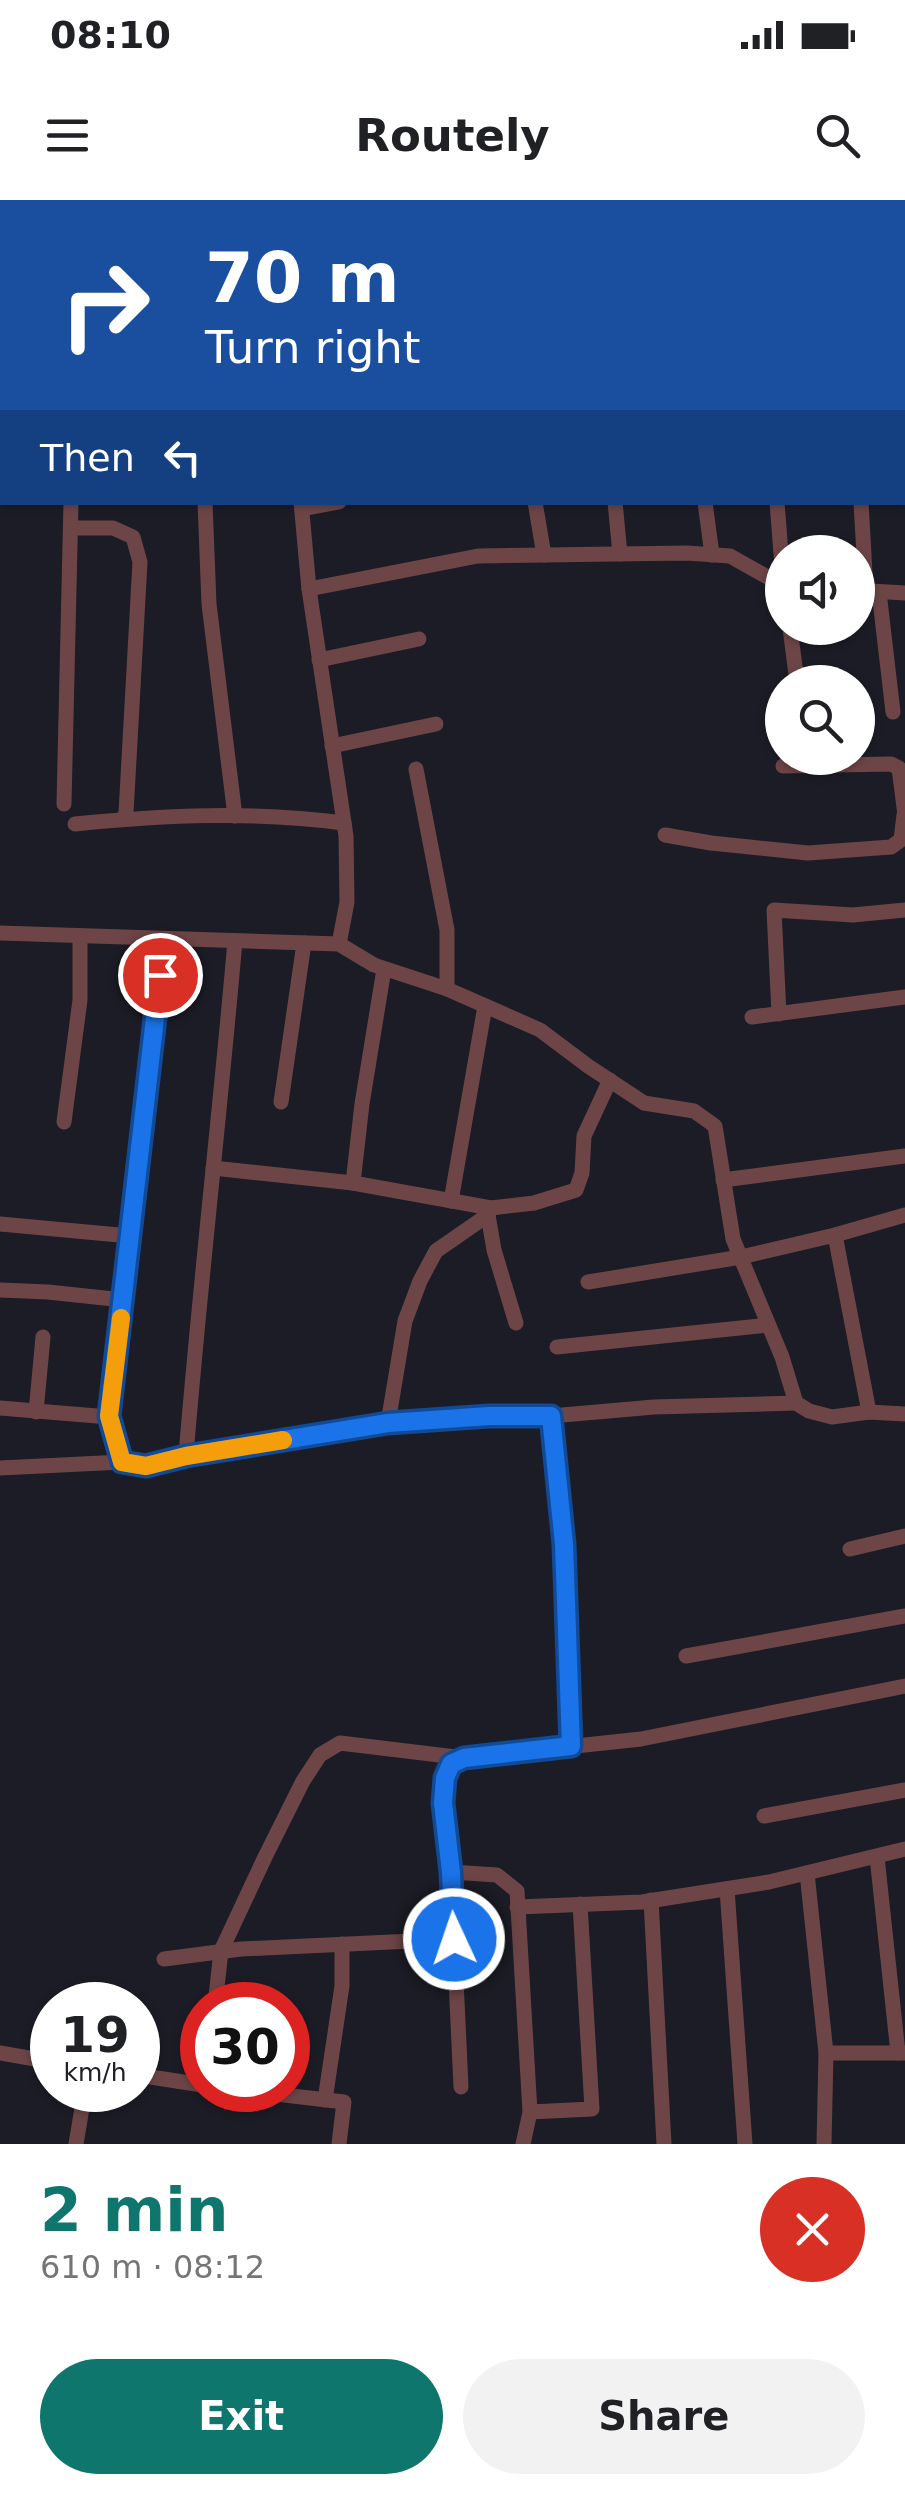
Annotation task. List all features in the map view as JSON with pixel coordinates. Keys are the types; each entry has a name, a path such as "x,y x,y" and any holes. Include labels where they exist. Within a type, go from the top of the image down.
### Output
{"street":[{"path":"64,804 71,505"},
{"path":"205,505 210,604 234,816"},
{"path":"535,505 544,555"},
{"path":"615,505 620,554"},
{"path":"705,505 712,555"},
{"path":"777,505 780,535"},
{"path":"861,505 863,535"},
{"path":"301,506 308,589 344,823 347,902 339,944"},
{"path":"71,528 113,528 134,537 140,562 123,820"},
{"path":"308,589 478,556 730,556 765,576"},
{"path":"875,591 905,593"},
{"path":"875,630 892,712"},
{"path":"319,660 419,638"},
{"path":"332,746 436,724"},
{"path":"665,834 808,853 891,847 900,840 904,815 902,776 892,764 875,764"},
{"path":"416,769 446,930 447,989"},
{"path":"75,824 189,815 290,816 344,823"},
{"path":"779,1014 774,910 852,915 905,910"},
{"path":"0,933 339,944 384,969 447,989 540,1030 644,1103 694,1111 714,1126 733,1240 796,1402"},
{"path":"64,1122 80,1000 80,936"},
{"path":"122,1462 109,1416 164,939"},
{"path":"186,1456 234,941"},
{"path":"281,1102 304,943"},
{"path":"353,1183 384,969"},
{"path":"752,1017 905,997"},
{"path":"451,1201 485,1006"},
{"path":"388,1423 405,1321 436,1250 490,1212 576,1190 582,1173 584,1136 610,1080"},
{"path":"722,1180 905,1156"},
{"path":"213,1168 353,1183 490,1212"},
{"path":"490,1212 494,1250 516,1323"},
{"path":"588,1282 740,1256 904,1221"},
{"path":"0,1224 130,1236"},
{"path":"834,1235 869,1412"},
{"path":"0,1290 123,1300"},
{"path":"557,1347 768,1325"},
{"path":"36,1412 43,1337"},
{"path":"0,1468 122,1462 146,1466 388,1423 489,1416 796,1402 809,1411 832,1416 905,1414"},
{"path":"0,1408 109,1416"},
{"path":"551,1416 564,1544 571,1746"},
{"path":"850,1549 905,1536"},
{"path":"686,1656 905,1616"},
{"path":"218,1982 221,1951 303,1781 320,1755 340,1743 464,1758 641,1739 905,1686"},
{"path":"460,2087 451,1872 443,1803 445,1778 451,1764 464,1758"},
{"path":"764,1816 905,1790"},
{"path":"518,1907 652,1900 807,1873 905,1849"},
{"path":"826,2053 901,2053 878,1857"},
{"path":"451,1872 497,1875 516,1891 530,2112 523,2144"},
{"path":"807,1873 826,2053 824,2144"},
{"path":"727,1888 745,2144"},
{"path":"652,1900 664,2144"},
{"path":"530,2112 592,2109 580,1904"},
{"path":"164,1959 221,1951 454,1939"},
{"path":"326,2100 342,1986 342,1944"},
{"path":"0,2053 30,2058"},
{"path":"310,2098 344,2102 339,2144"},
{"path":"76,2144 81,2112"}],"slow traffic":[{"path":"121,1318 109,1416 122,1462 146,1466 283,1440"}],"route":[{"path":"160,975 109,1416 122,1462 146,1466 388,1423 551,1416 564,1544 571,1746 464,1758 451,1764 445,1778 443,1803 454,1939"}]}
